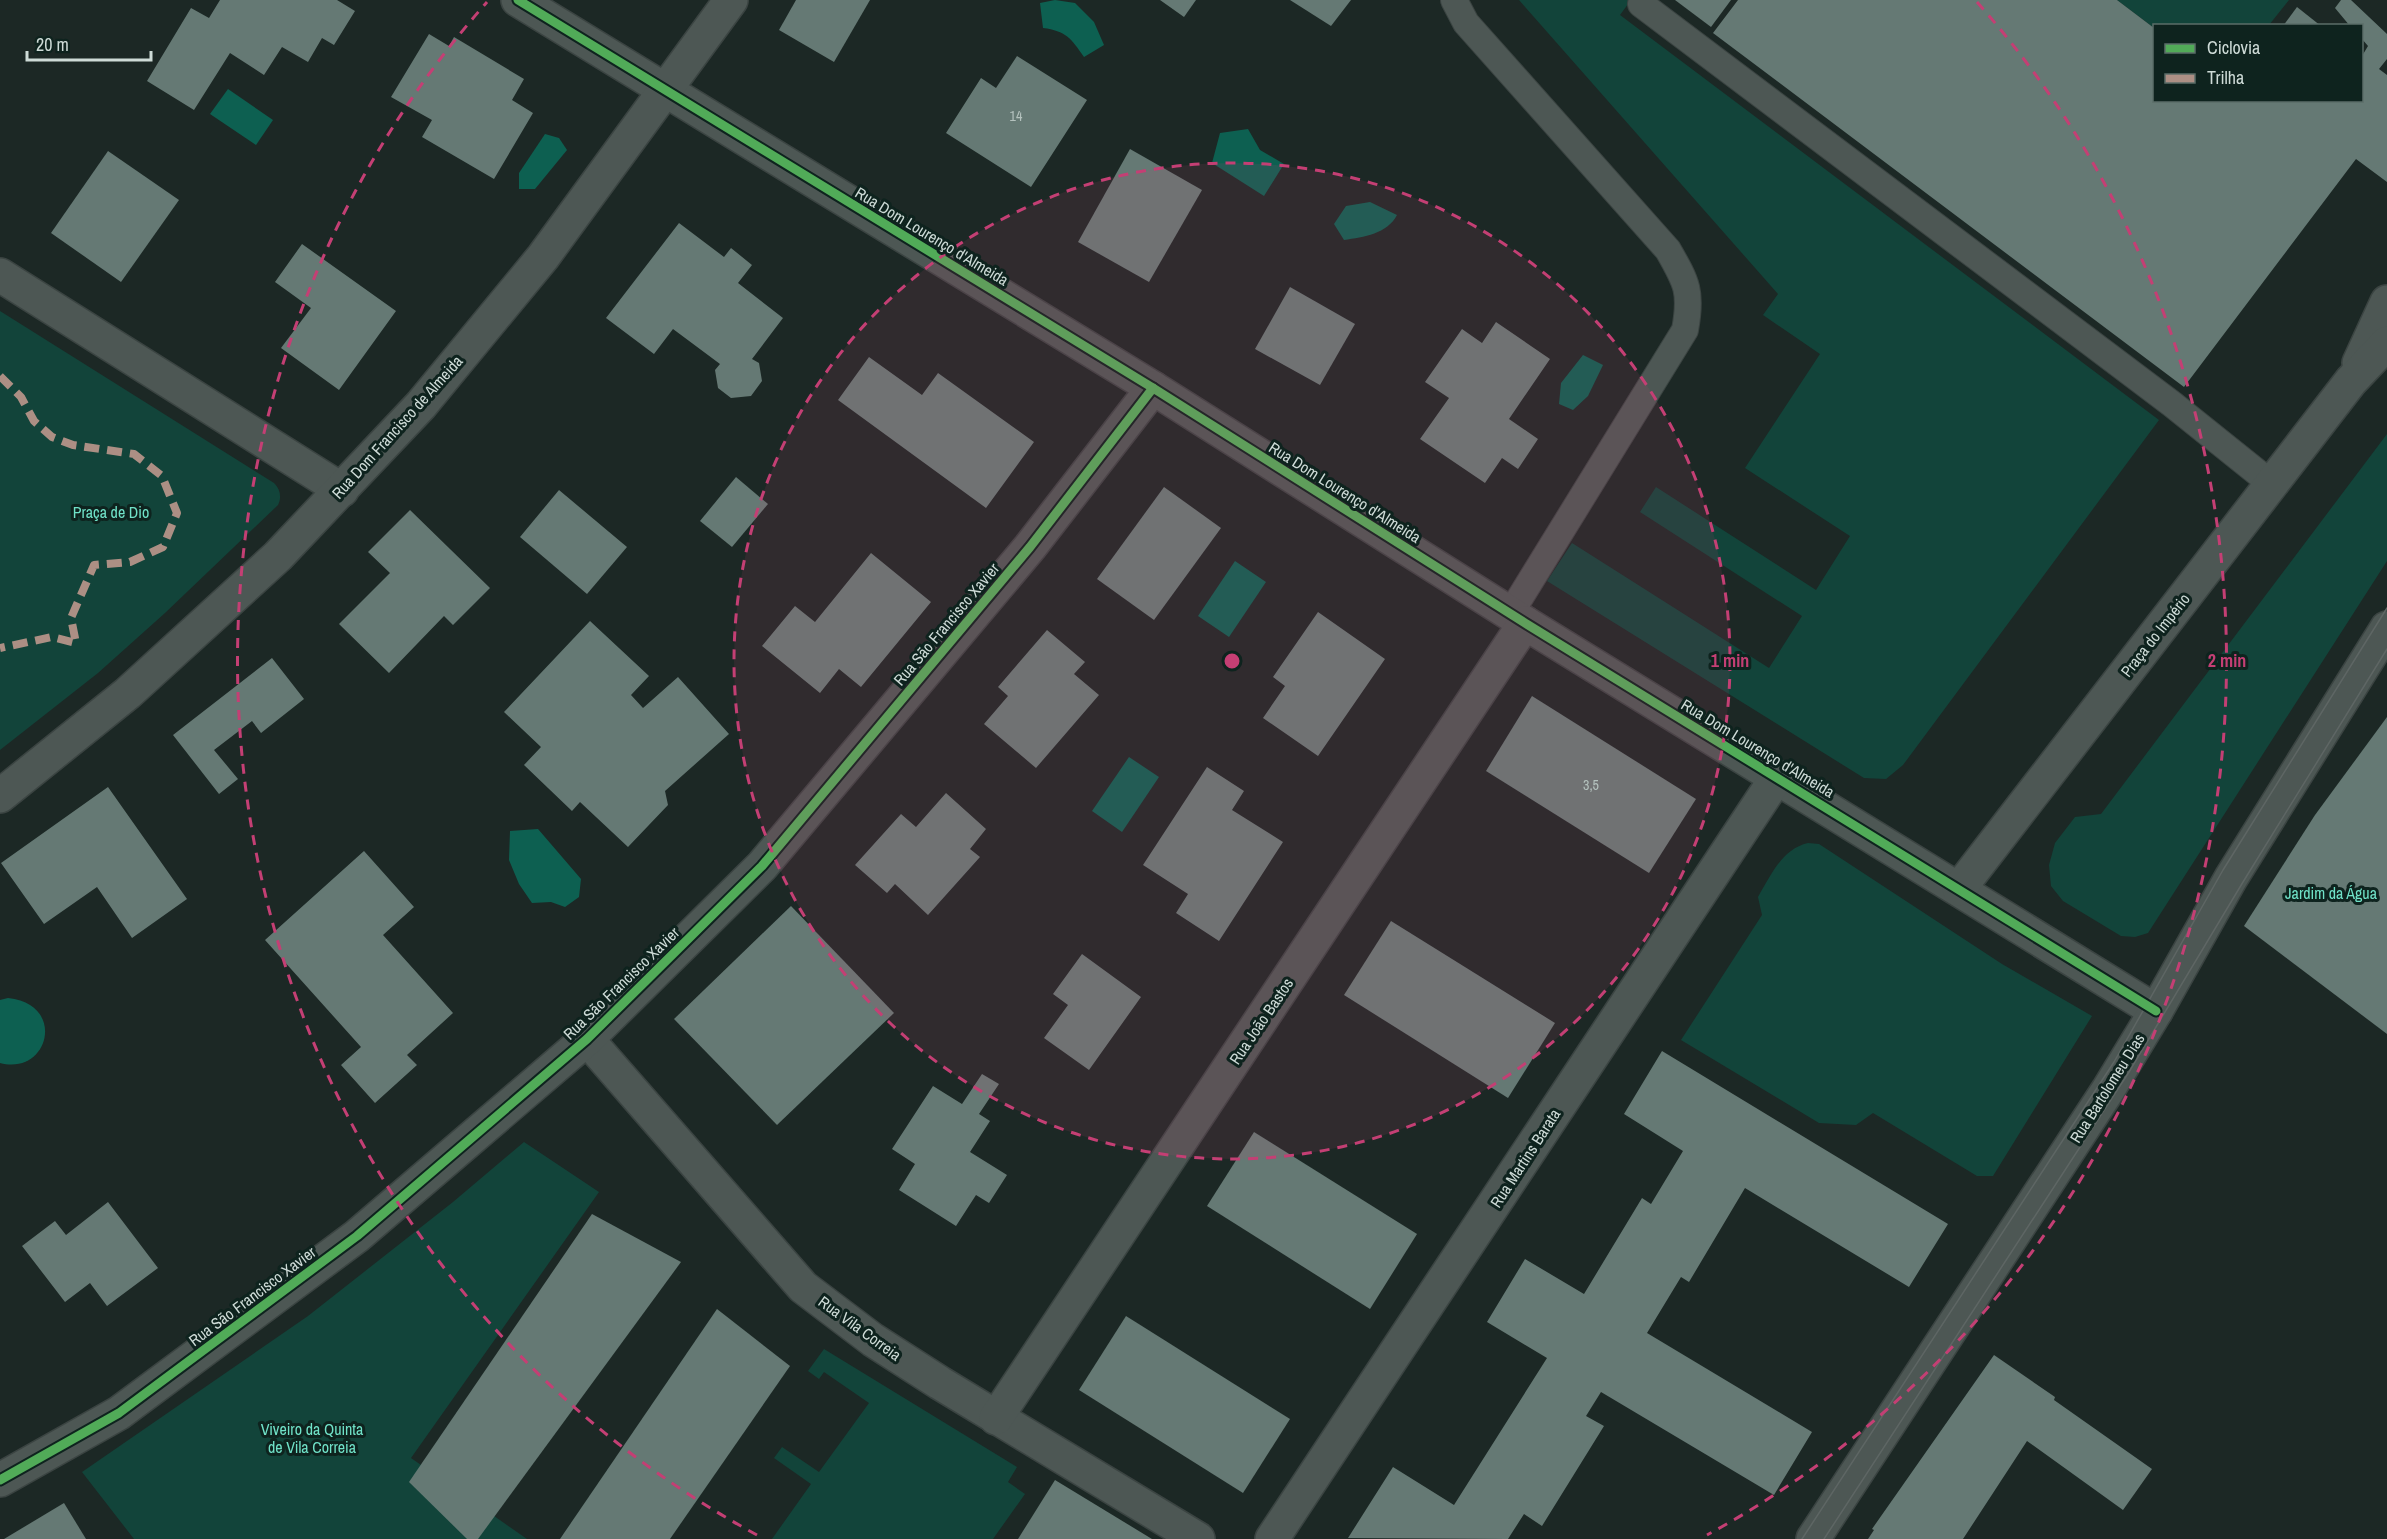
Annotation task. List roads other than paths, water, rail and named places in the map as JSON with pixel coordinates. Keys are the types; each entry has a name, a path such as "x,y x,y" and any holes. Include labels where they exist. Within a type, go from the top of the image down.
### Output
{"street":[{"name":"Rua Dom Lourenço d'Almeida","path":"518,0 1152,388 1517,619 2156,1011"},
{"name":"Rua Dom Francisco de Almeida","path":"0,796 128,693 278,556 421,405 543,257 731,0"},
{"path":"0,275 342,490"},
{"name":"Praça do Império","path":"2351,381 2387,302"},
{"name":"Praça do Império","path":"1959,889 2351,381 2387,343"},
{"name":"Rua São Francisco Xavier","path":"0,1480 119,1413 357,1236 587,1039 762,866 1030,547 1152,388"},
{"name":"Rua João Bastos","path":"996,1418 1517,619"},
{"name":"Rua Bartolomeu Dias","path":"1813,1539 2108,1089 2156,1011 2230,878 2387,628"},
{"name":"Rua Martins Barata","path":"1272,1539 1777,777"},
{"name":"Rua Vila Correia","path":"587,1039 802,1287 873,1340 996,1418 1198,1539"}],"lane":[{"path":"1454,0 1466,23 1668,250 1683,277 1690,304 1685,330 1517,619"},
{"path":"1644,0 1641,4 2172,404 2273,485"}],"tram line":[{"path":"1802,1539 2114,1062 2223,870 2387,608"},
{"path":"1824,1539 2129,1072 2387,649"}],"park label":[{"name":"Praça de Dio","path":"111,512"},
{"name":"Jardim da Água","path":"2331,893"},
{"name":"Viveiro da Quinta de Vila Correia","path":"312,1438"}]}
